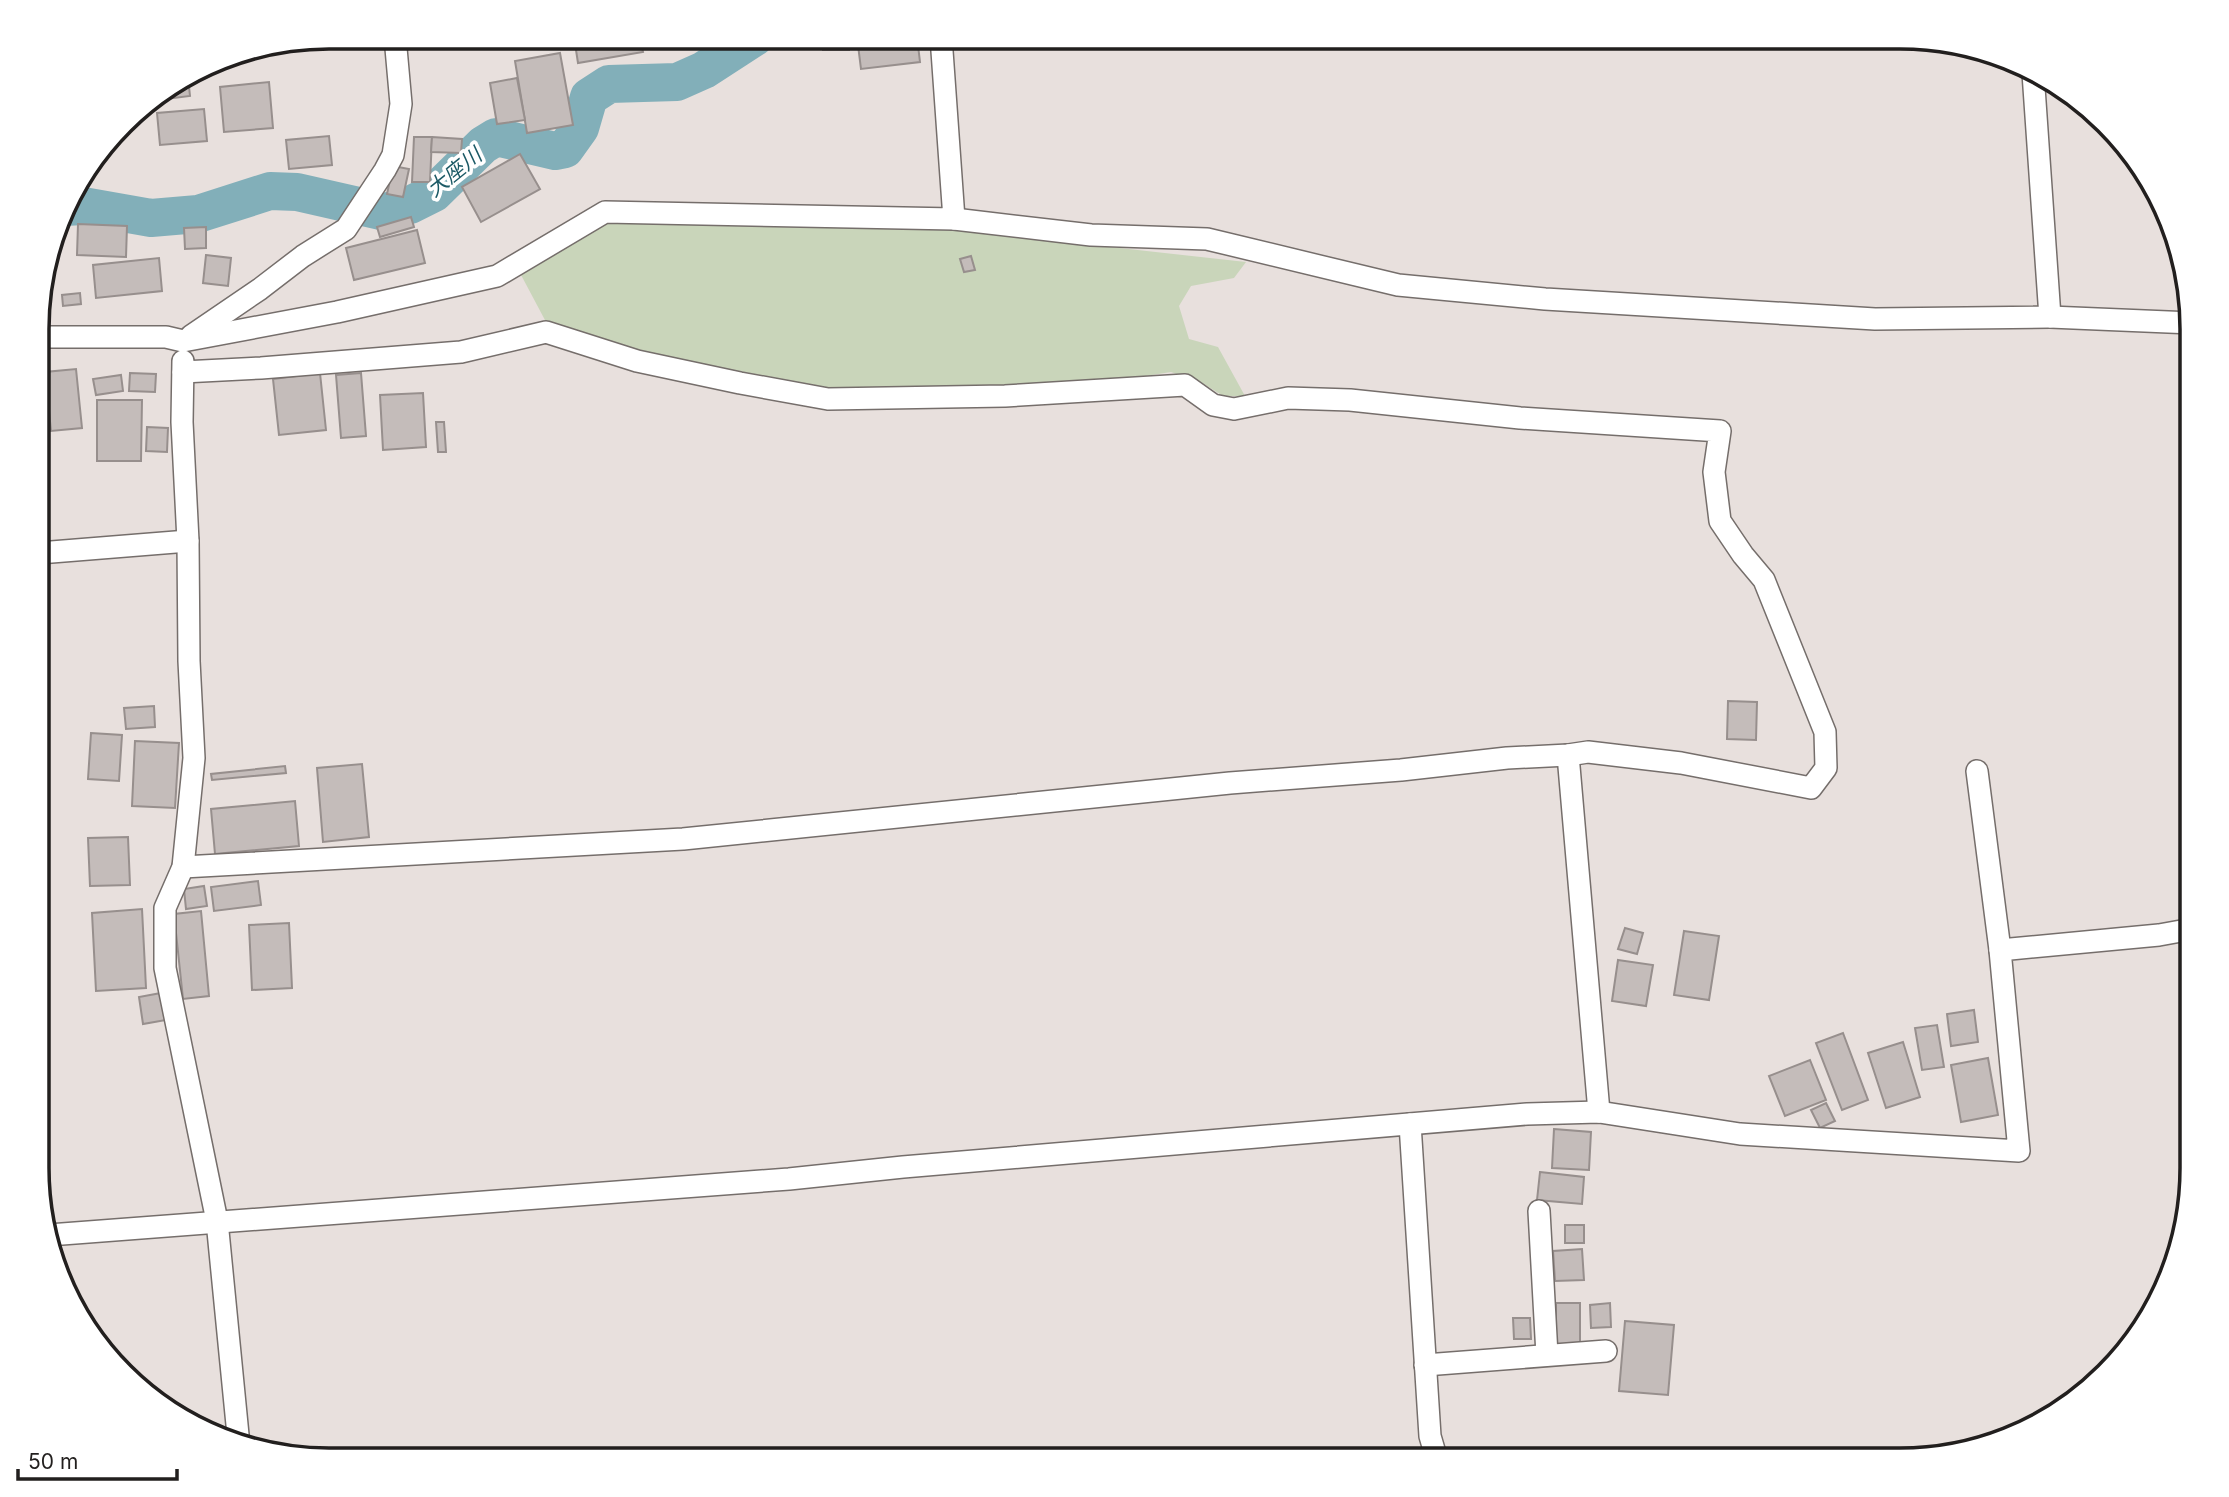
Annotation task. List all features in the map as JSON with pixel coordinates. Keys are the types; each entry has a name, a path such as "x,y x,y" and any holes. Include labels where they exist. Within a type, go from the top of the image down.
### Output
{"street":[{"path":"183,341 346,229 393,155 401,104 396,49"},
{"path":"942,49 954,219"},
{"path":"2034,83 2050,317"},
{"path":"49,337 166,337 183,341 337,312 497,276 605,212 954,219 1091,235 1207,239 1398,285 1545,299 1875,318 2050,317 2180,322"},
{"path":"183,372 461,352 546,332 637,361 828,399 1005,396 1185,384 1213,405 1234,409 1288,398 1350,400 1520,418 1720,431 1714,472 1720,521 1764,580 1825,732 1826,768 1811,788 1681,763 1588,752 1230,783 682,839 183,867"},
{"path":"183,341 182,422 194,758 183,867 165,908 165,968 217,1221 238,1433"},
{"path":"49,552 188,541"},
{"path":"1568,755 1599,1112"},
{"path":"57,1234 789,1179 1527,1114 1599,1112 1740,1134 2019,1151 2000,950 1977,771"},
{"path":"2000,950 2180,931"},
{"path":"1410,1124 1430,1436 1434,1448"},
{"path":"1539,1210 1547,1355"},
{"path":"1425,1365 1606,1350"}],"green space":[{"path":"610,218 956,230 1246,262 1234,278 1191,286 1179,306 1189,339 1218,347 1245,396 1223,396 1204,384 1171,372 1107,382 842,390 678,360 603,343 546,322 520,273"}],"building":[{"path":"576,49 642,49 643,52 578,63"},
{"path":"858,49 918,49 920,62 861,69"},
{"path":"560,53 573,125 527,133 515,61"},
{"path":"517,78 525,120 497,124 490,83"},
{"path":"269,82 273,128 224,132 220,87"},
{"path":"189,86 190,96 170,99"},
{"path":"204,109 207,141 160,145 157,113"},
{"path":"329,136 332,165 289,169 286,140"},
{"path":"414,137 432,137 430,182 412,182"},
{"path":"432,137 462,139 461,153 431,152"},
{"path":"520,154 540,189 481,222 462,187"},
{"path":"393,166 409,169 403,197 387,194"},
{"path":"411,217 414,227 380,237 377,227"},
{"path":"78,224 127,226 126,257 77,255"},
{"path":"206,227 206,248 185,249 184,228"},
{"path":"417,230 425,263 354,280 346,248"},
{"path":"206,255 231,258 228,286 203,283"},
{"path":"971,256 975,270 964,272 960,259"},
{"path":"159,258 162,291 96,298 93,265"},
{"path":"80,293 81,304 63,306 62,295"},
{"path":"76,369 82,428 51,431 49,372"},
{"path":"130,373 156,374 155,392 129,391"},
{"path":"320,373 326,430 279,435 273,379"},
{"path":"361,373 366,436 341,438 336,375"},
{"path":"121,375 123,391 96,395 93,379"},
{"path":"423,393 426,447 383,450 380,395"},
{"path":"97,400 142,400 141,461 97,461"},
{"path":"436,422 444,422 446,452 438,452"},
{"path":"147,427 168,428 167,452 146,451"},
{"path":"1728,701 1757,702 1756,740 1727,739"},
{"path":"154,706 155,727 126,729 124,708"},
{"path":"91,733 122,735 119,781 88,779"},
{"path":"135,741 179,743 175,808 132,806"},
{"path":"362,764 369,837 323,842 317,768"},
{"path":"285,766 286,773 212,780 211,774"},
{"path":"295,801 299,846 215,854 211,809"},
{"path":"128,837 130,885 90,886 88,838"},
{"path":"258,881 261,905 214,911 211,887"},
{"path":"204,886 207,906 186,909 184,889"},
{"path":"142,909 146,988 96,991 92,913"},
{"path":"201,911 209,996 183,999 174,914"},
{"path":"289,923 292,988 252,990 249,925"},
{"path":"1625,928 1643,933 1637,954 1618,949"},
{"path":"1684,931 1719,936 1709,1000 1674,995"},
{"path":"1618,960 1653,965 1646,1006 1612,1001"},
{"path":"161,993 166,1020 143,1024 139,997"},
{"path":"1974,1010 1978,1042 1951,1046 1947,1014"},
{"path":"1937,1025 1944,1067 1922,1070 1915,1028"},
{"path":"1843,1033 1868,1100 1842,1110 1816,1043"},
{"path":"1903,1042 1920,1097 1886,1108 1868,1053"},
{"path":"1988,1058 1998,1115 1961,1122 1951,1065"},
{"path":"1810,1060 1826,1100 1785,1116 1769,1076"},
{"path":"1826,1103 1835,1121 1820,1128 1811,1110"},
{"path":"1554,1129 1591,1132 1589,1170 1552,1168"},
{"path":"1540,1172 1584,1177 1582,1204 1537,1200"},
{"path":"1565,1225 1584,1225 1584,1243 1565,1243"},
{"path":"1582,1249 1584,1280 1555,1281 1553,1251"},
{"path":"1556,1303 1580,1303 1580,1346 1556,1346"},
{"path":"1610,1303 1611,1327 1591,1328 1590,1305"},
{"path":"1513,1318 1530,1318 1531,1339 1514,1339"},
{"path":"1625,1321 1674,1325 1668,1395 1619,1391"}],"waterway":[{"name":"大座川","path":"77,206 151,218 198,214 270,191 297,192 385,212 410,205 434,193 483,145 496,137 555,151 565,149 580,128 589,97 609,84 677,82 704,70 736,49"}]}
